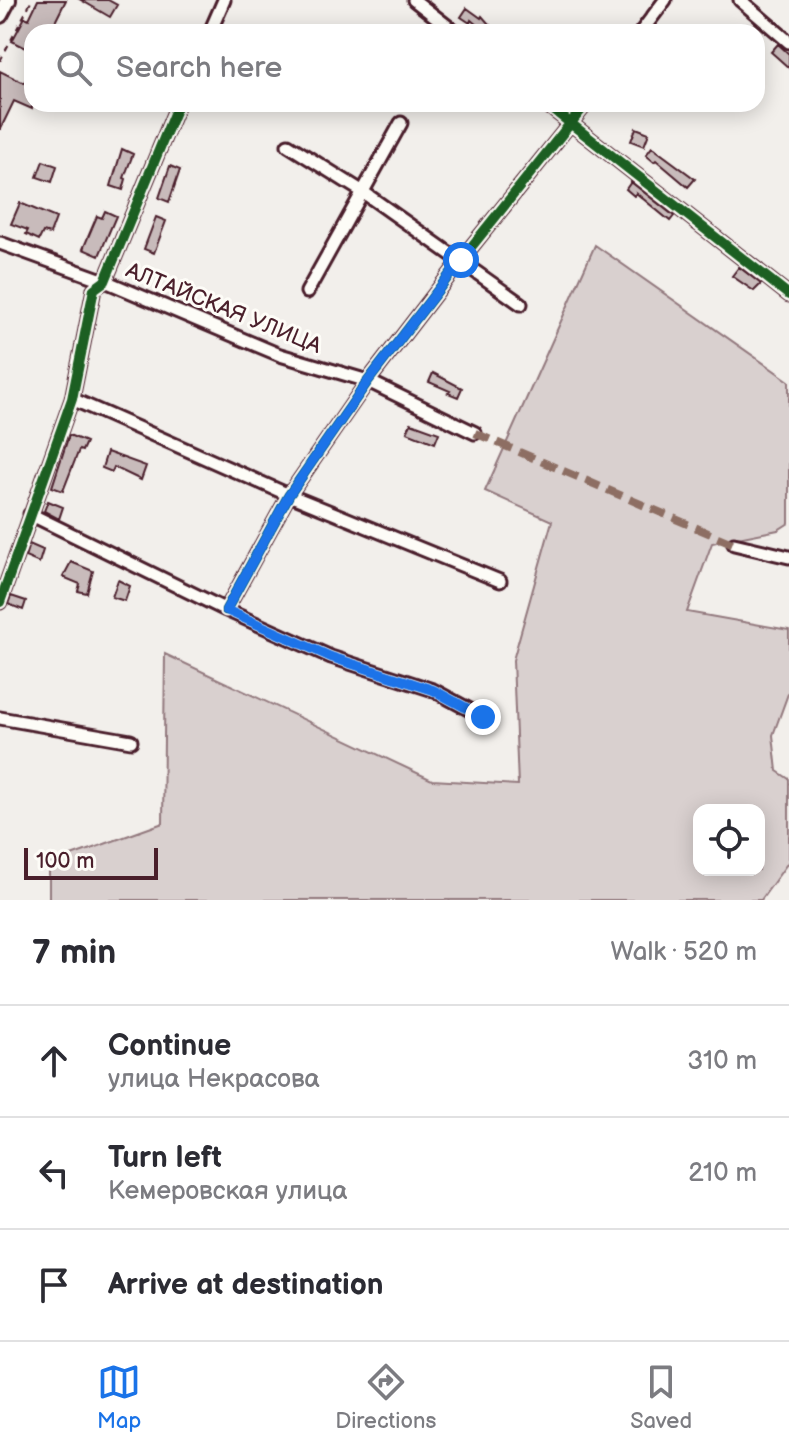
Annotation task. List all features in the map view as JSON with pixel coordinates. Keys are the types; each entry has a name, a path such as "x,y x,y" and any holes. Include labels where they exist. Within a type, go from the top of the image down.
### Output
{"main road":[{"path":"0,15 8,0"}],"street":[{"path":"214,24 224,0"},
{"path":"414,0 445,24"},
{"path":"647,24 665,0"},
{"path":"740,0 789,42"},
{"path":"0,602 72,399 94,289 105,281 175,112"},
{"path":"556,112 789,295"},
{"path":"226,610 289,495 368,381 580,112"},
{"path":"307,292 401,123"},
{"path":"288,145 363,192 521,304"},
{"name":"АЛТАЙСКАЯ УЛИЦА","path":"0,243 105,281 280,355 368,381 475,433"},
{"path":"72,399 289,495 500,581"},
{"path":"30,514 226,610 331,657 433,690 483,717"},
{"path":"734,544 789,557"},
{"path":"0,718 131,741"}],"path":[{"path":"0,61 32,0"}],"shaded area":[{"path":"595,245 789,381 789,523 778,530 712,543 687,612 789,630 789,691 773,735 777,771 789,779 789,861 761,900 49,900 49,864 163,823 165,654 432,780 518,785 513,660 552,521 485,491"}],"building":[{"path":"38,0 66,0 54,24 24,24 24,47 12,41 25,17 29,19"},
{"path":"81,0 108,0 117,5 110,17"},
{"path":"467,8 489,24 476,24 471,20 470,23 461,17"},
{"path":"778,44 789,54 789,68 771,52"},
{"path":"0,71 24,83 24,105 14,101 0,130"},
{"path":"636,128 649,133 644,146 631,141"},
{"path":"652,147 695,179 688,187 646,155"},
{"path":"122,149 133,154 123,190 111,186"},
{"path":"43,161 57,166 52,182 37,177"},
{"path":"170,166 180,170 169,202 159,198"},
{"path":"631,182 674,216 670,221 636,193 634,196 626,189"},
{"path":"20,203 56,218 50,234 43,232 39,240 26,234 28,230 11,224"},
{"path":"105,211 116,216 99,256 83,249 97,216 102,218"},
{"path":"156,217 166,221 154,253 144,249"},
{"path":"739,267 761,284 754,291 732,276"},
{"path":"433,373 462,388 458,397 429,382"},
{"path":"411,423 439,433 435,443 407,432"},
{"path":"69,435 86,442 82,451 79,450 63,491 52,487"},
{"path":"107,452 146,466 141,480 114,467 112,472 102,468"},
{"path":"48,501 63,507 59,519 44,511"},
{"path":"29,544 43,550 39,563 25,557"},
{"path":"71,562 93,571 87,593 78,591 80,584 63,577"},
{"path":"118,580 130,586 125,601 112,597"},
{"path":"11,596 26,601 23,610 8,604"}],"marked path":[{"path":"475,433 734,544"}],"cycle path":[{"path":"0,602 72,399 94,289 105,281 175,112"},
{"path":"556,112 789,295"},
{"path":"226,610 289,495 368,381 580,112"}],"route":[{"path":"461,260 368,381 289,495 226,610 331,657 433,690 483,717"}]}
